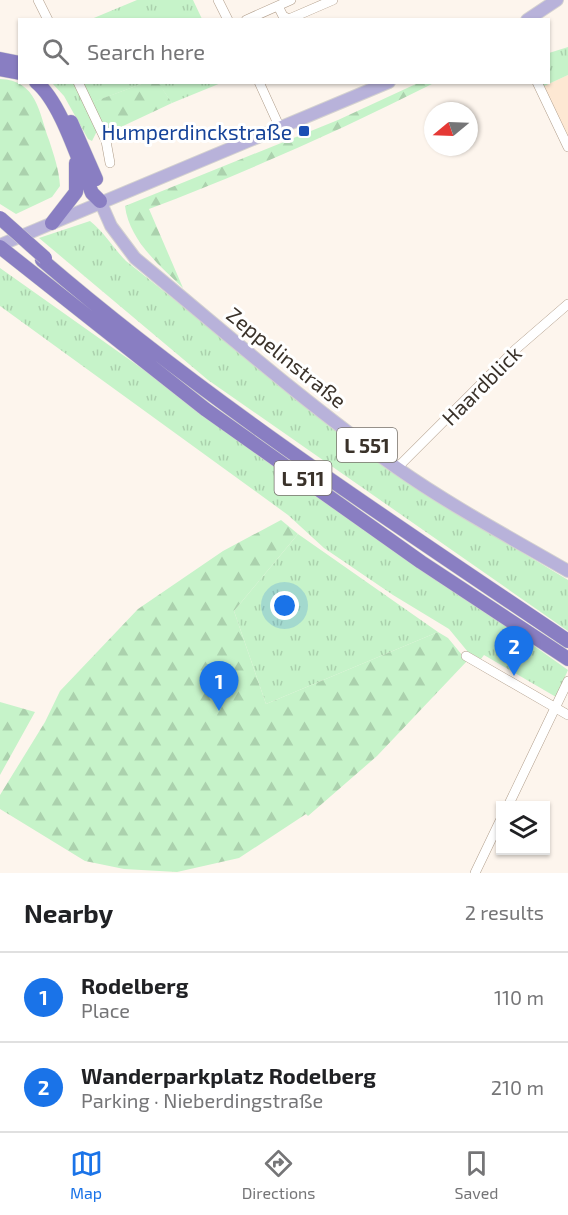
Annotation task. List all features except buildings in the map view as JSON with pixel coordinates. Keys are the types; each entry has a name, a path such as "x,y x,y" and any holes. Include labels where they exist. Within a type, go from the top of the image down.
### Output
{"highway":[{"path":"0,59 18,63"},
{"path":"0,69 18,73"},
{"path":"38,84 51,101 92,193 100,201"},
{"path":"49,84 59,98 84,148 100,190 100,201"},
{"path":"52,223 75,192 76,155"},
{"path":"0,218 45,261"},
{"name":"L 511","path":"0,225 174,365 294,454 568,641"},
{"name":"L 511","path":"0,246 205,409 420,562 567,658"}],"main road":[{"path":"530,18 557,0"},
{"path":"0,246 100,201 384,84"},
{"name":"Zeppelinstraße","path":"100,201 111,226 135,258 397,468 568,572"}],"street":[{"path":"38,0 47,18"},
{"path":"218,0 227,18"},
{"path":"250,18 275,4 291,0"},
{"path":"291,18 310,4 333,0"},
{"path":"275,4 283,16 288,18"},
{"path":"79,84 106,141 110,164"},
{"path":"260,84 280,128"},
{"path":"538,84 568,147"},
{"name":"Haardblick","path":"397,468 516,349 568,304"},
{"path":"466,656 568,715"},
{"path":"510,801 568,681"},
{"path":"475,873 496,831"}],"shaded area":[{"path":"568,75 568,140 542,87"}],"green space":[{"path":"137,0 193,0 202,18 94,18"},
{"path":"568,47 568,75 550,83 550,53"},
{"path":"0,79 22,85 35,100 54,157 60,186 52,197 16,214 0,204"},
{"path":"53,84 141,84 91,103 97,131 92,141 88,139 64,96"},
{"path":"141,84 159,84 172,103 106,134 90,103"},
{"path":"159,84 219,84 172,103"},
{"path":"416,84 432,84 293,150 149,209 183,288 139,241 125,206 338,120"},
{"path":"90,221 126,261 338,430 482,528 568,580 568,631 208,380 39,238"},
{"path":"0,268 568,670 556,697 484,655 481,659 468,652 449,629 393,595 324,548 288,515 0,306"},
{"path":"281,520 298,534 234,611 266,704 438,632 448,638 467,661 377,756 308,816 306,814 239,858 177,872 124,869 85,861 0,809 0,795 45,722 60,691 138,609 223,551"},
{"path":"298,534 438,632 266,704 234,611"},
{"path":"0,702 35,712 0,775"}],"place":[{"name":"Humperdinckstraße","path":"304,131"},
{"name":"Wanderparkplatz Rodelberg","path":"514,676"},
{"name":"Rodelberg","path":"219,711"}]}
